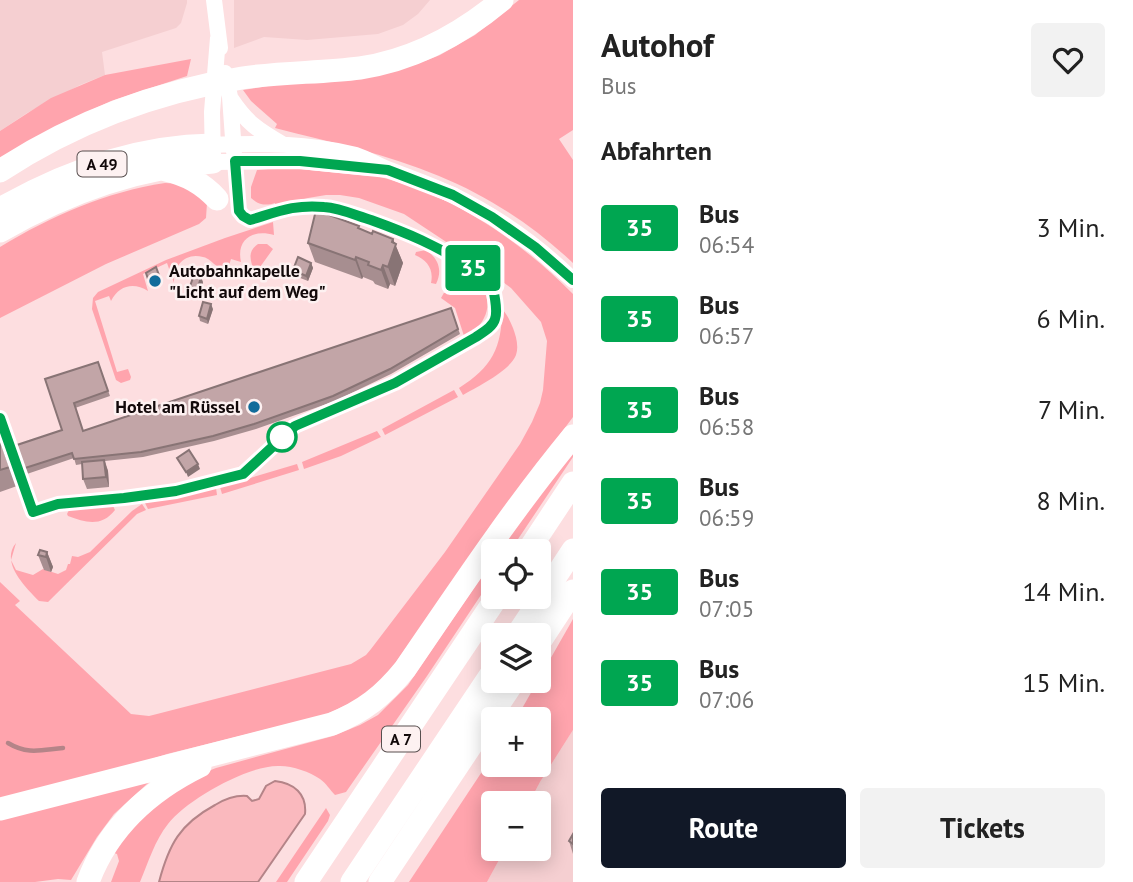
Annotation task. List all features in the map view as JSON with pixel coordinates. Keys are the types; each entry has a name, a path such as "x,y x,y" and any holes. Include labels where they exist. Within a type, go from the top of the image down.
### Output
{"highway":[{"path":"0,171 72,129 141,102 256,76 359,68 396,60 443,42 473,24 502,0"},
{"name":"A 49","path":"0,209 46,185 103,164 170,148 224,153"},
{"name":"A 49","path":"0,230 43,208 112,181 194,163 224,153"},
{"path":"163,169 197,181 217,199"},
{"path":"0,809 332,724 371,704 405,669 530,489 573,436"},
{"path":"535,539 573,483"},
{"path":"524,623 573,550"},
{"path":"551,625 573,591"},
{"name":"A 7","path":"306,882 489,609"},
{"name":"A 7","path":"352,882 481,689"},
{"path":"380,882 506,693"},
{"path":"88,882 106,846 143,802 175,779 234,748"},
{"path":"389,882 405,844"}],"street":[{"path":"215,0 218,38 230,97 224,153"},
{"path":"218,38 212,112 224,153"},
{"path":"230,97 253,126 284,145"},
{"path":"224,153 284,145 323,149 372,161 388,170 453,195 492,217 535,247 573,280"},
{"path":"224,153 388,170"}],"shaded area":[{"path":"0,0 187,0 187,3 181,23 176,28 102,52 105,75 27,113 0,131"},
{"path":"234,0 430,0 418,14 403,25 378,34 307,40 264,37 234,48"},
{"path":"519,0 573,0 573,130 559,139 573,160 573,263 510,213 457,184 378,155 275,128 277,124 251,101 243,90 425,61 475,35"},
{"path":"191,59 187,76 111,101 0,159 0,131 51,98 105,75"},
{"path":"290,167 341,171 399,182 454,205 529,254 573,294 573,417 484,539 481,539 481,543 391,669 377,685 355,701 325,715 167,754 100,776 0,802 0,582 20,601 15,605 131,714 149,716 351,664 366,655 445,552 520,444 540,403 547,341 541,322 511,288 404,214 359,198 326,195 276,206 275,203 257,202 251,198 251,187 257,170"},
{"path":"165,183 185,184 207,203 206,218 199,224 106,264 0,318 0,247 39,225 100,199"},
{"path":"273,222 274,235 259,233 248,238 241,247 241,262 231,259 228,269 205,258 191,257 178,266 174,283 167,263 143,274 148,291 132,286 118,291 111,301 109,296 95,301 117,372 128,369 131,377 121,383 116,380 92,309 93,298 98,292 166,260"},
{"path":"258,244 267,244 273,249 255,274 251,254"},
{"path":"426,250 438,265 436,284 431,283 429,266 415,255 416,252"},
{"path":"460,271 479,282 484,288 487,303 487,311 482,321 464,336 455,308 441,298 453,277"},
{"path":"502,309 515,334 516,355 500,373 463,395 459,388 480,372 493,355 500,335"},
{"path":"454,390 458,397 385,435 382,429"},
{"path":"377,431 381,437 341,456 304,469 302,462"},
{"path":"573,453 573,457 518,539 507,539"},
{"path":"297,464 299,470 222,494 220,487"},
{"path":"216,488 217,495 148,509 145,503"},
{"path":"142,504 146,510 137,514 48,602 39,601 27,589 16,574 11,561 16,570 33,575 43,569 58,574 66,570 72,556 78,557 90,552 132,511"},
{"path":"113,506 115,510 99,521 81,520 67,514 69,510"},
{"path":"481,578 481,595 346,792 335,795 320,779 296,768 267,767 236,777 203,795 168,824 159,837 140,882 111,882 119,861 117,854 111,852 136,819 201,774 333,736 360,725 378,715 408,685"},
{"path":"573,619 573,730 551,765 551,707 523,707 531,693 551,693 551,658"},
{"path":"573,730 573,882 487,882 498,861 551,861 551,791 535,791 543,777 551,777 551,765"},
{"path":"481,773 481,777 543,777 535,791 481,791 481,861 498,861 487,882 409,882"},
{"path":"158,774 114,814 71,880 0,882 0,815"},
{"path":"275,781 288,784 298,791 304,801 305,814 258,882 159,882 172,846 193,820 230,798 247,796 252,801 259,799 266,786"},
{"path":"326,808 330,815 328,821 287,882 276,882"}],"building":[{"path":"316,210 359,226 358,228 372,234 373,231 393,239 392,242 396,244 388,267 383,265 381,270 356,257 355,260 308,243"},
{"path":"298,257 311,263 306,276 293,270"},
{"path":"156,267 160,278 149,282 146,273"},
{"path":"194,275 201,277 197,291 189,289"},
{"path":"203,302 211,304 207,319 199,316"},
{"path":"451,308 458,329 390,369 333,396 254,424 141,452 74,459 72,453 22,469 14,446 62,430 45,379 98,362 108,391 74,403 83,431"},
{"path":"0,439 10,467 0,470"},
{"path":"189,450 198,464 186,472 177,458"},
{"path":"104,460 106,477 83,479 82,462"},
{"path":"40,550 47,552 46,557 38,555"}],"waterway":[{"path":"8,743 28,750 63,748"}],"bus line":[{"name":"35","path":"0,418 33,512 58,504 176,491 243,474 295,426 395,383 476,337 495,320 490,282 438,247 402,232 335,208 303,205 250,220 243,216 239,211 235,161 300,161 388,170 453,195 492,217 535,247 573,280"}],"place":[{"name":"Autobahnkapelle \"Licht auf dem Weg\"","path":"155,281"},
{"name":"Hotel am Rüssel","path":"254,407"}]}
